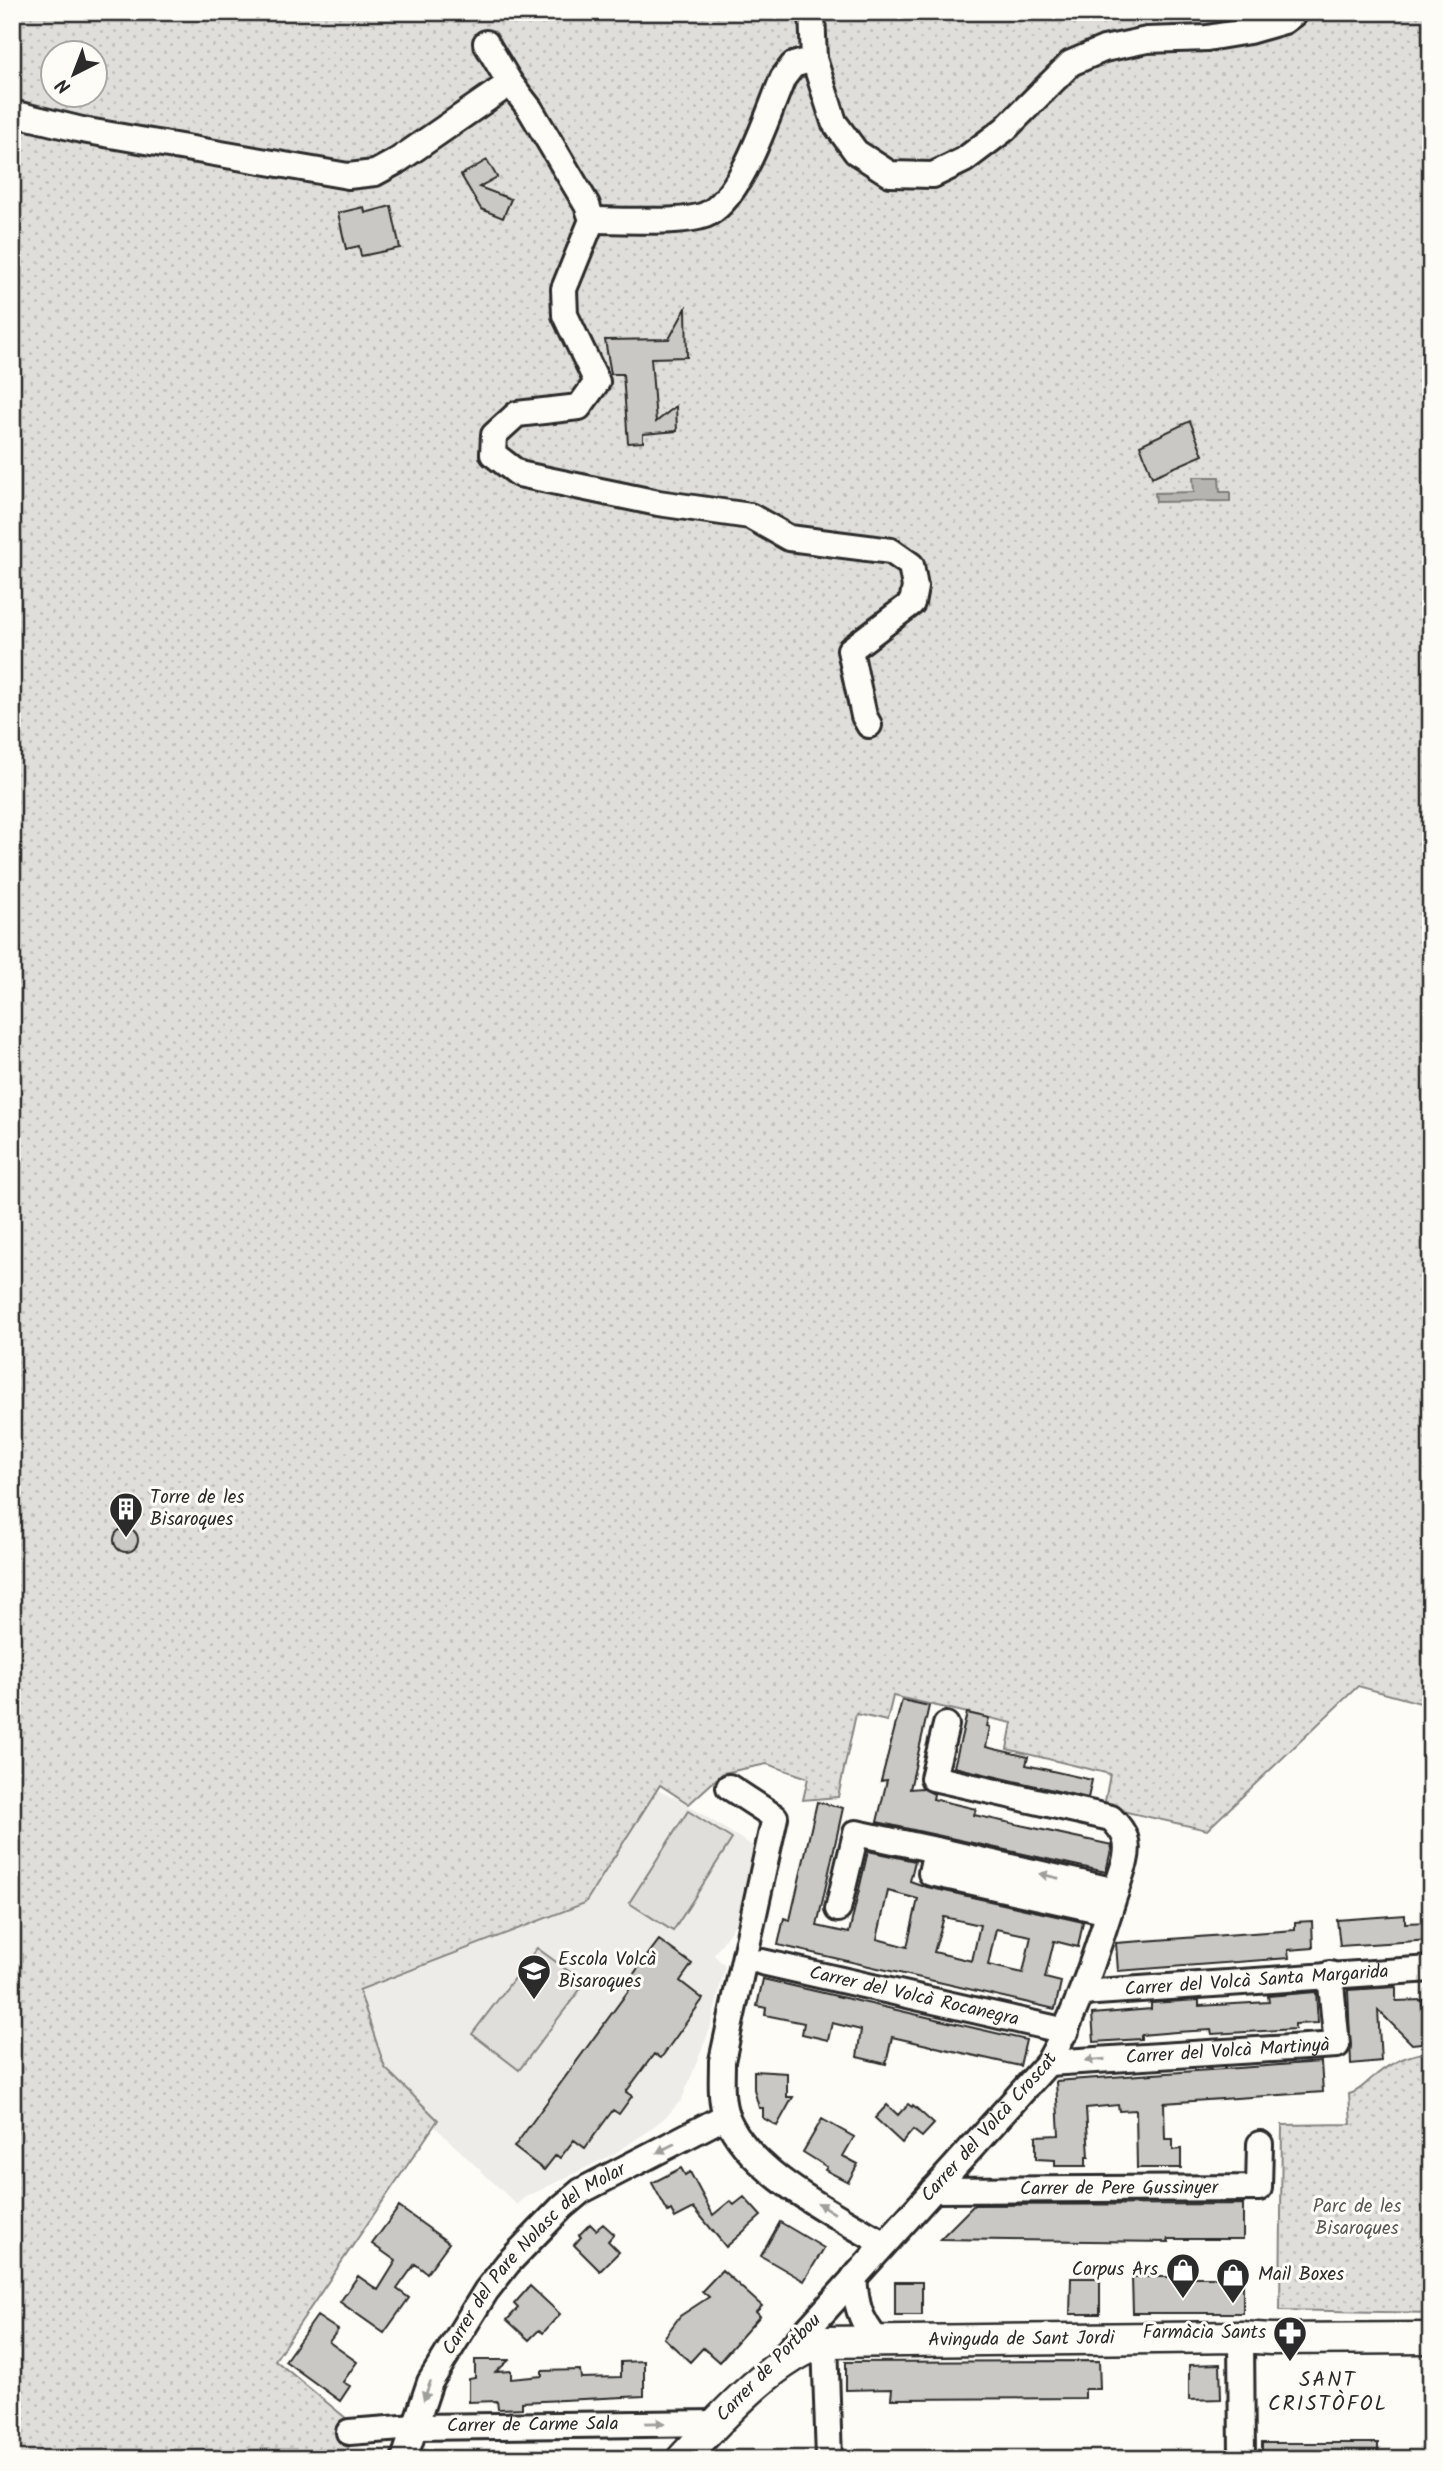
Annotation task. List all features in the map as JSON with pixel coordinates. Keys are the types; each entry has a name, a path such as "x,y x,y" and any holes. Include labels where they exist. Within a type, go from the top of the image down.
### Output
{"main road":[{"name":"Avinguda de Sant Jordi","path":"754,2389 789,2358 806,2347 825,2342 1241,2337 1431,2339"},
{"name":"Carrer de Portbou","path":"682,2459 754,2389"}],"street":[{"path":"812,12 814,59 834,122 856,152 890,174 933,176 964,160 1004,129 1071,63 1104,49 1147,40 1207,38 1249,31 1284,20 1296,12"},
{"path":"486,43 510,83 530,109 587,205 592,220 564,289 565,315 597,382 579,407 517,414 494,435 493,454 519,474 659,503 750,516 789,538 891,551 911,565 915,587 912,603 850,650 864,716 869,725"},
{"path":"592,220 681,219 706,215 717,208 740,180 787,71 800,62 814,59"},
{"path":"12,113 82,130 348,176 374,173 397,161 510,83"},
{"name":"Carrer del Volcà Croscat","path":"855,2277 1048,2063 1066,2031 1082,1993 1129,1849 1127,1838 1111,1818 933,1778 946,1725"},
{"path":"729,1787 775,1817 722,2061 722,2097 726,2116 753,2156 778,2178 884,2244"},
{"path":"838,1909 856,1833 936,1850 1112,1901"},
{"name":"Carrer del Volcà Rocanegra","path":"762,1962 1066,2031"},
{"name":"Carrer del Volcà Santa Margarida","path":"1082,1993 1431,1969"},
{"name":"Carrer del Volcà Martinyà","path":"1048,2063 1337,2045 1330,1974"},
{"name":"Carrer del Pare Nolasc del Molar","path":"404,2459 430,2382 486,2291 508,2263 562,2207 582,2191 726,2116"},
{"name":"Carrer de Pere Gussinyer","path":"933,2190 1259,2188 1260,2144"},
{"path":"855,2277 856,2304 867,2328 877,2340"},
{"name":"Carrer de Portbou","path":"754,2389 855,2277"},
{"path":"1241,2337 1242,2459"},
{"path":"825,2342 829,2459"},
{"name":"Carrer de Carme Sala","path":"349,2432 415,2427 717,2423"}],"shaded area":[{"path":"1193,477 1219,477 1220,492 1230,492 1230,501 1156,502 1155,493 1194,492"},
{"name":"Escola Volcà Bisaroques","path":"657,1790 678,1799 754,1847 738,1920 714,1955 725,1966 710,2029 682,2099 668,2115 612,2155 524,2198 517,2205 435,2127 438,2123 384,2071 344,1994 633,1820"}],"green space":[{"path":"12,12 1431,12 1431,1706 1358,1686 1207,1830 1104,1807 1110,1774 1007,1749 1012,1723 893,1696 887,1721 856,1714 838,1797 803,1800 808,1778 767,1764 723,1773 689,1804 660,1785 585,1903 359,1990 385,2068 438,2120 275,2360 358,2428 343,2459 12,2459"},
{"path":"688,1811 732,1839 673,1931 629,1903"},
{"path":"537,1948 585,1983 519,2070 472,2034"},
{"name":"Parc de les Bisaroques","path":"1431,2051 1431,2313 1280,2310 1282,2125 1351,2124 1349,2094 1360,2089 1395,2062"}],"building":[{"path":"487,160 497,177 479,187 511,199 503,218 481,209 461,175"},
{"path":"391,206 400,248 361,256 359,246 346,249 338,213 364,207 365,213"},
{"path":"686,308 687,357 651,358 656,422 676,406 677,431 643,434 643,442 628,443 623,374 611,374 605,340 669,339"},
{"path":"1190,421 1203,455 1152,477 1140,445"},
{"name":"Torre de les Bisaroques","path":"126,1528 135,1531 138,1540 135,1549 126,1552 117,1549 114,1540 117,1531"},
{"path":"902,1700 929,1706 910,1789 922,1788 934,1794 933,1799 976,1809 974,1815 1112,1845 1106,1872 877,1822 887,1780 881,1781"},
{"path":"967,1713 989,1718 986,1747 1028,1757 1026,1765 1092,1780 1088,1798 954,1767"},
{"path":"817,1802 843,1808 817,1926 849,1933 868,1851 915,1861 910,1881 927,1887 1083,1922 1078,1947 1054,1941 1045,1978 1061,1982 1055,2009 778,1945 784,1918 790,1920","holes":["888,1891 918,1899 907,1947 877,1939","944,1917 980,1925 972,1961 934,1952","996,1929 1031,1936 1023,1973 988,1965"]},
{"path":"1405,1915 1405,1923 1431,1922 1431,1940 1340,1946 1337,1920"},
{"path":"1312,1921 1313,1948 1288,1950 1289,1958 1118,1971 1116,1943 1295,1930 1295,1922"},
{"path":"659,1940 692,1964 680,1981 703,1999 661,2058 654,2054 626,2092 632,2096 619,2114 613,2110 585,2148 574,2140 560,2158 556,2155 544,2170 514,2147 634,1983 630,1979"},
{"path":"763,1979 1026,2040 1020,2066 892,2037 886,2064 857,2057 861,2030 832,2023 828,2040 802,2034 804,2023 765,2015 766,2008 757,2006"},
{"path":"1396,1987 1396,2001 1422,2000 1422,2005 1431,2004 1431,2042 1412,2044 1378,2010 1381,2061 1351,2064 1348,1990"},
{"path":"1316,1992 1318,2023 1295,2024 1295,2029 1212,2034 1211,2030 1176,2032 1141,2035 1141,2039 1094,2042 1092,2014 1151,2009 1151,2003 1199,2000 1199,2006 1269,2002 1268,1996"},
{"path":"1321,2062 1323,2092 1164,2103 1165,2139 1173,2139 1173,2150 1181,2149 1181,2168 1137,2168 1136,2110 1119,2111 1118,2105 1086,2108 1089,2157 1086,2157 1086,2166 1055,2166 1055,2160 1036,2159 1036,2136 1059,2135 1056,2081"},
{"path":"754,2071 787,2073 787,2097 793,2097 777,2126 763,2118 763,2108 759,2108 754,2089"},
{"path":"908,2104 912,2107 913,2105 934,2124 922,2137 913,2130 902,2143 875,2118 887,2105 898,2115"},
{"path":"822,2119 854,2137 843,2156 858,2164 848,2182 825,2170 827,2167 803,2152"},
{"path":"681,2168 685,2175 690,2172 713,2215 730,2201 734,2205 744,2197 761,2216 726,2247 694,2208 675,2218 671,2210 668,2212 652,2183"},
{"path":"1243,2204 1243,2239 1168,2239 1169,2242 940,2239 974,2205"},
{"path":"399,2207 449,2243 427,2273 415,2264 397,2289 409,2298 384,2333 340,2302 358,2276 378,2290 396,2261 372,2244"},
{"path":"780,2222 824,2248 804,2281 761,2256"},
{"path":"590,2224 596,2230 603,2224 614,2234 608,2241 619,2252 600,2271 574,2245"},
{"path":"722,2270 762,2306 756,2312 760,2316 719,2362 703,2348 690,2362 664,2338 680,2316 709,2297 702,2291"},
{"path":"1132,2277 1243,2277 1243,2313 1133,2313"},
{"path":"1071,2278 1100,2278 1100,2314 1070,2314"},
{"path":"895,2282 922,2282 922,2315 895,2315"},
{"path":"530,2286 560,2314 543,2333 539,2330 529,2340 507,2320 518,2308 514,2304"},
{"path":"317,2316 338,2330 329,2342 357,2362 343,2382 350,2386 340,2401 285,2361"},
{"path":"475,2360 509,2360 496,2372 511,2371 511,2379 542,2376 542,2371 580,2370 581,2378 621,2377 621,2362 644,2361 644,2396 522,2402 522,2408 498,2409 497,2401 469,2402 469,2379 475,2378"},
{"path":"1099,2361 1100,2389 1085,2389 1085,2398 891,2399 892,2389 846,2390 846,2362"},
{"path":"1220,2364 1221,2399 1189,2400 1189,2365"},
{"path":"1262,2443 1378,2443 1378,2459 1262,2459"}],"place":[{"name":"Torre de les Bisaroques","path":"126,1539"},
{"name":"Escola Volcà Bisaroques","path":"534,2001"},
{"name":"Corpus Ars","path":"1183,2300"},
{"name":"Mail Boxes","path":"1233,2305"},
{"name":"Farmàcia Sants","path":"1290,2363"}],"district":[{"name":"SANT CRISTÒFOL","path":"1328,2392"}]}
